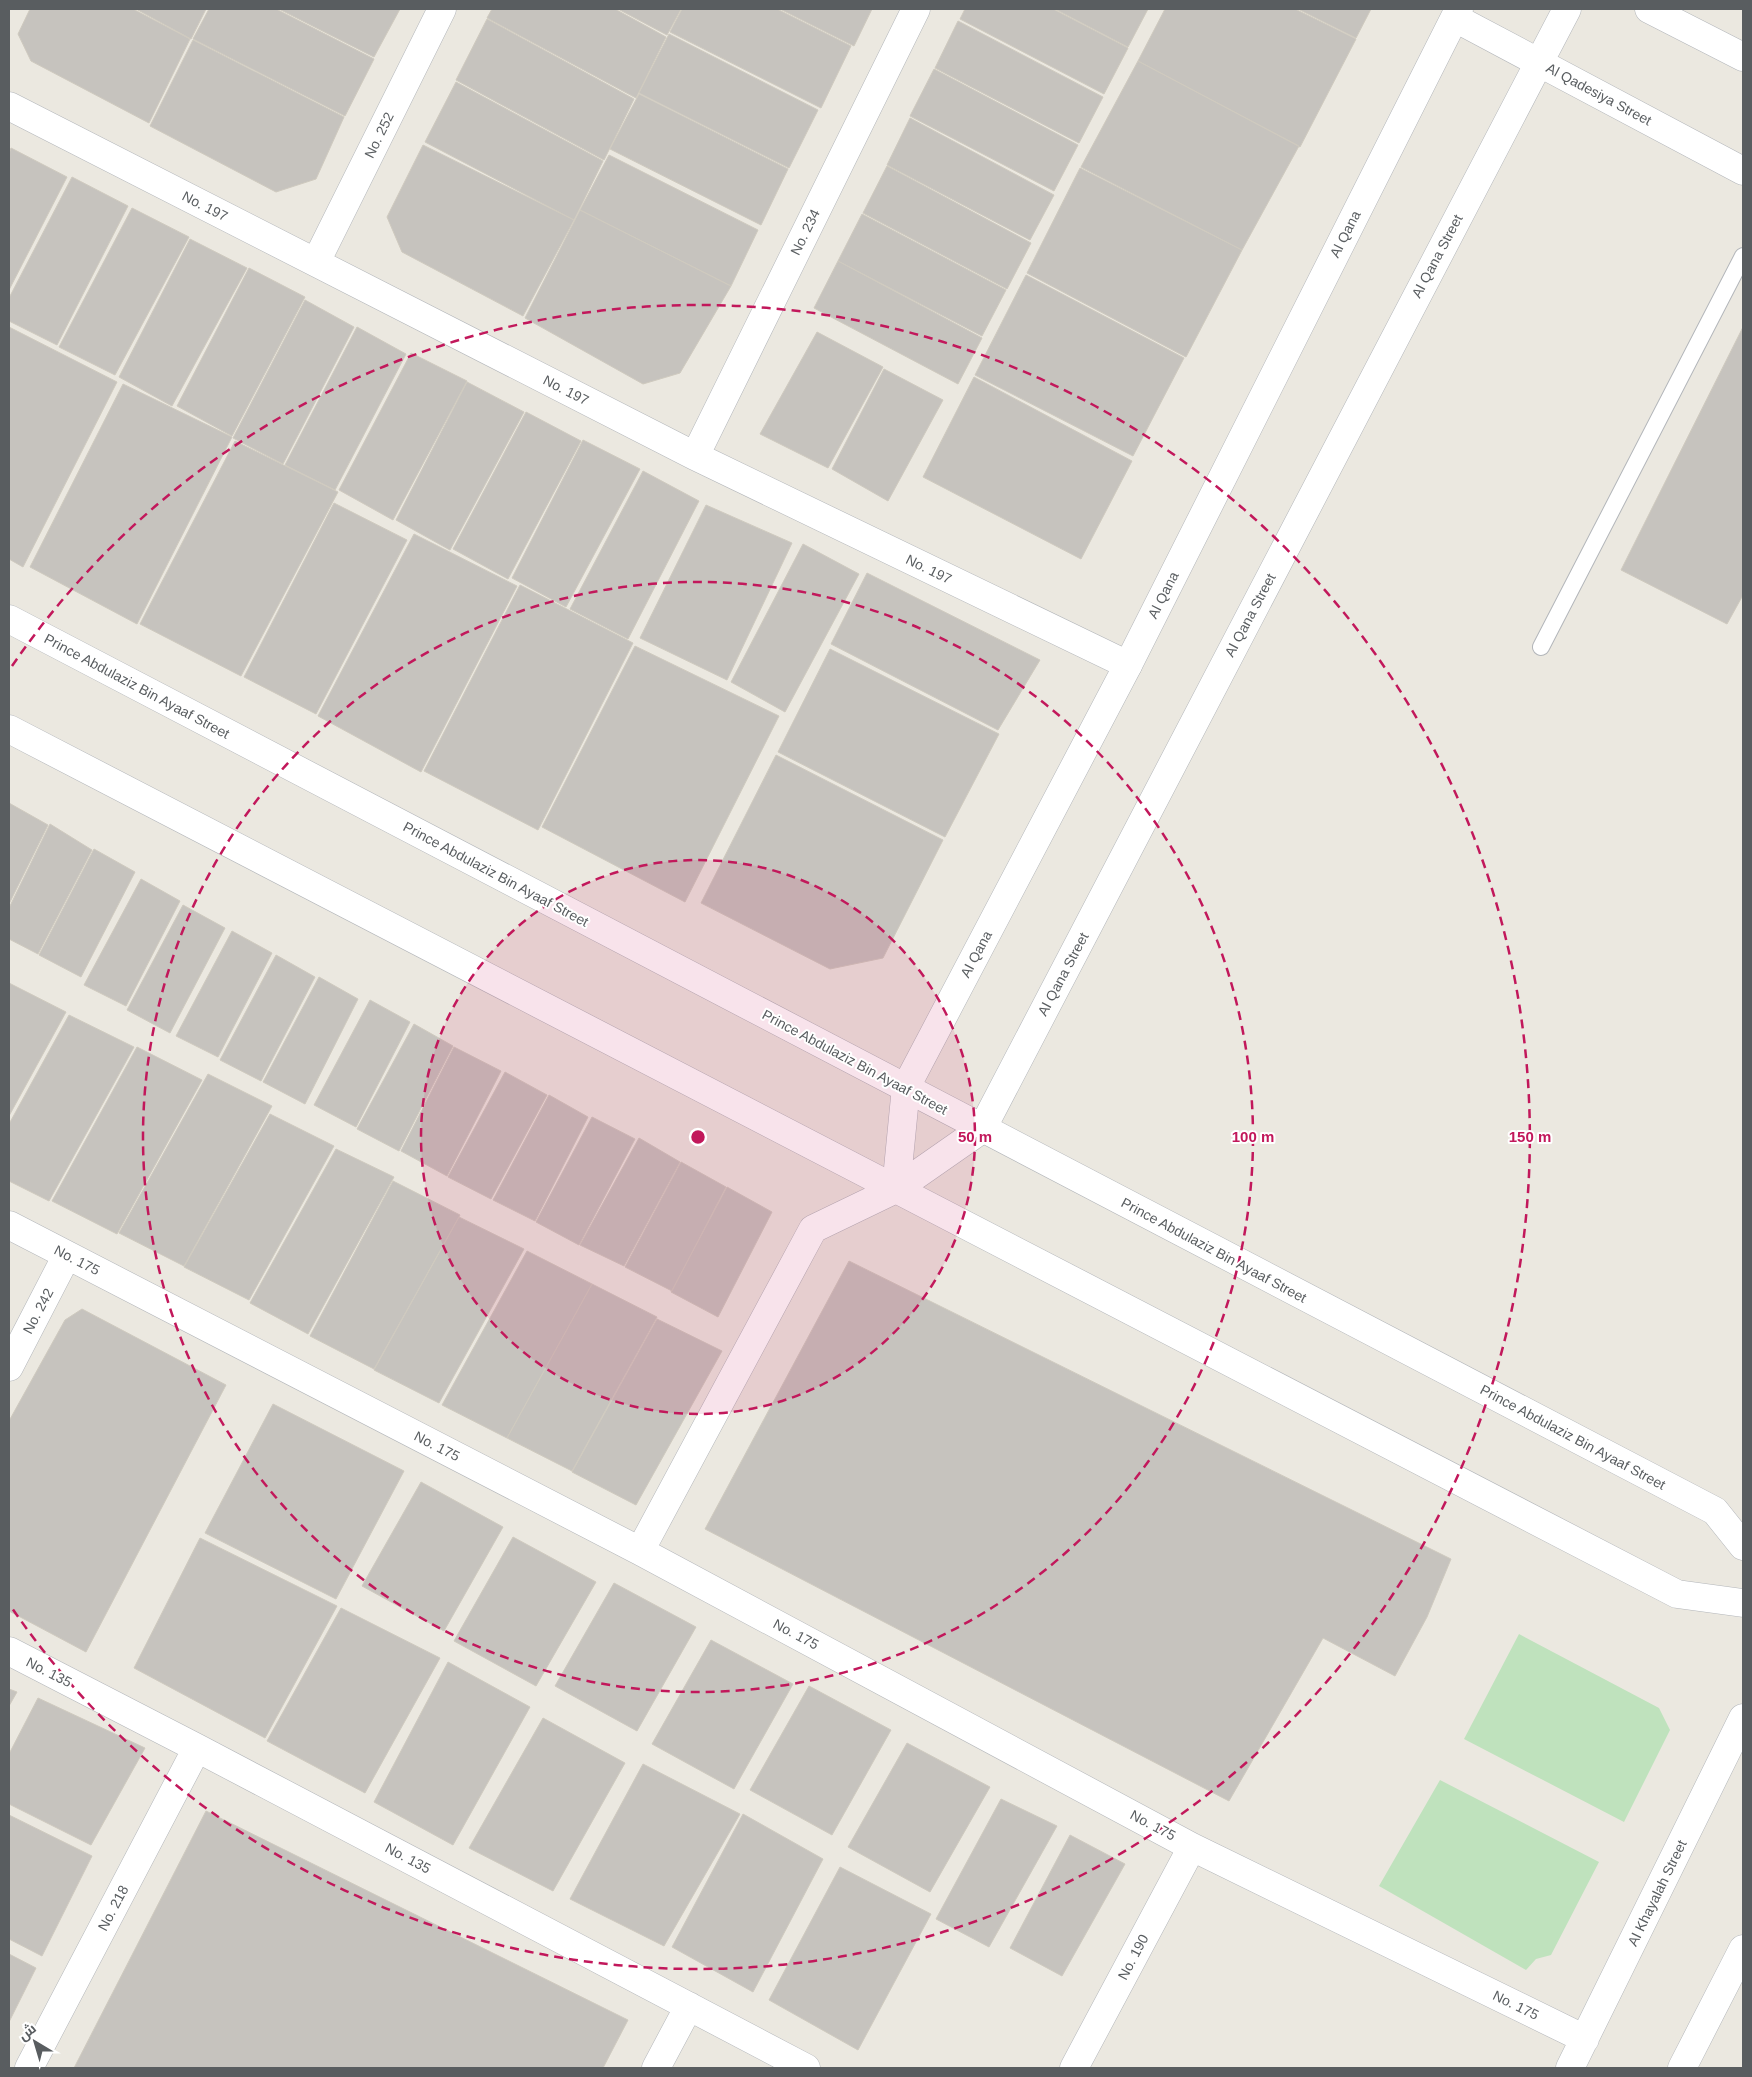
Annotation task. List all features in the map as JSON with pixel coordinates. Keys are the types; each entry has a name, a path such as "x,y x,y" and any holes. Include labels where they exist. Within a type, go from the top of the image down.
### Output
{"street":[{"name":"No. 252","path":"316,262 442,9"},
{"name":"No. 234","path":"695,456 916,9"},
{"name":"Al Qana Street","path":"640,1551 813,1229 896,1189 982,1129 1567,9"},
{"path":"1649,9 1743,57"},
{"name":"Al Qadesiya Street","path":"1457,13 1538,62 1743,171"},
{"name":"Al Qana","path":"896,1189 906,1087 1128,665 1457,13"},
{"name":"No. 197","path":"9,106 695,456 1128,665"},
{"name":"Prince Abdulaziz Bin Ayaaf Street","path":"9,619 1715,1511 1743,1546"},
{"path":"9,729 1677,1594 1743,1603"},
{"name":"No. 175","path":"9,1225 640,1551 1192,1846 1585,2039"},
{"name":"No. 242","path":"9,1367 67,1255"},
{"name":"No. 135","path":"9,1651 198,1748 806,2068"},
{"name":"Al Khayalah Street","path":"1570,2068 1743,1718"},
{"name":"No. 218","path":"29,2068 198,1748"},
{"name":"No. 190","path":"1074,2068 1192,1846"},
{"path":"1682,2068 1743,1949"},
{"path":"656,2068 689,2006"}],"lane":[{"path":"1541,646 1743,256"}],"green space":[{"path":"1519,1634 1659,1708 1670,1730 1624,1822 1464,1739"},
{"path":"1440,1780 1599,1862 1551,1955 1536,1959 1526,1970 1379,1886"}],"building":[{"path":"30,9 133,9 190,39 149,123 31,61 18,34"},
{"path":"136,9 206,9 191,39"},
{"path":"209,9 276,9 374,59 345,116 193,39"},
{"path":"279,9 400,9 374,57"},
{"path":"492,9 615,9 666,37 636,98 487,18"},
{"path":"618,9 681,9 667,35"},
{"path":"682,9 777,9 851,46 821,108 670,32"},
{"path":"780,9 872,9 854,46"},
{"path":"965,9 1053,9 1128,48 1104,94 960,19"},
{"path":"1055,9 1148,9 1128,47"},
{"path":"1165,9 1295,9 1356,39 1300,147 1138,61"},
{"path":"1298,9 1371,9 1356,38"},
{"path":"487,19 634,99 604,160 456,80"},
{"path":"958,21 1103,97 1079,143 935,68"},
{"path":"669,34 818,110 789,168 639,93"},
{"path":"193,40 344,117 316,179 276,192 150,126"},
{"path":"1138,61 1299,146 1242,250 1081,167"},
{"path":"934,69 1078,145 1054,191 910,116"},
{"path":"456,82 603,161 574,220 425,142"},
{"path":"639,94 788,169 761,225 610,149"},
{"path":"910,118 1054,195 1030,240 887,165"},
{"path":"423,145 574,220 523,316 402,252 387,217"},
{"path":"11,148 67,177 9,290 9,154"},
{"path":"609,155 758,230 731,286 580,210"},
{"path":"887,166 1031,243 1007,289 863,213"},
{"path":"1080,168 1242,250 1186,357 1027,273"},
{"path":"72,177 128,206 57,345 9,321 9,298"},
{"path":"132,208 189,237 115,375 59,347"},
{"path":"580,210 731,286 680,373 643,384 525,318"},
{"path":"862,214 1006,290 982,336 838,261"},
{"path":"190,239 247,268 172,406 119,377"},
{"path":"838,261 982,338 958,384 814,308"},
{"path":"249,268 305,297 232,436 177,406"},
{"path":"1026,275 1184,358 1133,456 975,375"},
{"path":"305,300 354,327 283,464 233,438"},
{"path":"9,327 117,382 23,567 9,559"},
{"path":"357,327 406,354 335,490 285,465"},
{"path":"1743,327 1743,595 1727,624 1621,570"},
{"path":"817,332 883,367 828,468 760,434"},
{"path":"411,353 467,381 393,520 339,490"},
{"path":"884,369 943,400 888,501 832,469"},
{"path":"974,377 1132,461 1081,559 923,477"},
{"path":"467,382 524,412 450,550 396,520"},
{"path":"123,384 232,437 137,624 30,567"},
{"path":"526,412 581,441 508,579 453,549"},
{"path":"583,440 640,469 566,607 512,578"},
{"path":"235,441 338,492 241,676 140,624"},
{"path":"643,471 699,501 628,639 570,609"},
{"path":"334,503 407,540 316,714 244,677"},
{"path":"706,505 792,543 727,680 640,638"},
{"path":"414,534 517,586 421,772 318,716"},
{"path":"803,544 859,574 785,712 731,682"},
{"path":"867,573 1040,660 998,730 831,644"},
{"path":"520,585 633,643 538,830 424,771"},
{"path":"635,646 779,716 685,902 542,827"},
{"path":"830,649 999,734 945,837 778,752"},
{"path":"776,755 943,840 883,958 830,969 701,903"},
{"path":"9,803 48,825 9,904"},
{"path":"50,824 92,850 38,954 9,939 9,908"},
{"path":"94,849 135,872 81,977 39,955"},
{"path":"141,879 180,901 126,1006 84,985"},
{"path":"183,905 225,928 170,1033 127,1010"},
{"path":"232,931 272,953 218,1057 176,1036"},
{"path":"276,955 315,977 261,1081 220,1060"},
{"path":"319,977 358,999 305,1104 263,1082"},
{"path":"9,983 66,1012 9,1116"},
{"path":"370,1000 410,1022 356,1127 314,1105"},
{"path":"69,1015 134,1047 49,1201 9,1181 9,1124"},
{"path":"414,1024 453,1046 399,1151 357,1129"},
{"path":"137,1047 202,1080 117,1234 52,1201"},
{"path":"454,1047 501,1071 447,1176 401,1151"},
{"path":"505,1072 547,1095 491,1199 448,1177"},
{"path":"208,1074 272,1106 184,1266 119,1233"},
{"path":"549,1095 588,1117 535,1221 493,1200"},
{"path":"270,1114 334,1146 249,1300 184,1267"},
{"path":"592,1117 635,1139 579,1245 536,1222"},
{"path":"639,1138 680,1162 624,1266 580,1245"},
{"path":"336,1149 394,1177 308,1334 250,1303"},
{"path":"681,1162 726,1187 672,1291 625,1267"},
{"path":"393,1181 460,1215 374,1369 310,1336"},
{"path":"727,1187 772,1212 718,1317 671,1292"},
{"path":"459,1217 524,1249 439,1403 374,1370"},
{"path":"527,1251 592,1284 507,1438 442,1405"},
{"path":"849,1261 1451,1559 1427,1617 1395,1676 1323,1638 1229,1801 705,1529"},
{"path":"592,1284 657,1317 572,1471 507,1438"},
{"path":"82,1309 226,1385 86,1652 9,1611 9,1421 65,1320"},
{"path":"657,1319 722,1351 636,1505 572,1472"},
{"path":"273,1404 404,1471 336,1599 205,1533"},
{"path":"421,1482 503,1527 444,1631 362,1586"},
{"path":"513,1537 596,1582 536,1686 454,1641"},
{"path":"200,1538 337,1606 265,1738 134,1668"},
{"path":"614,1583 696,1627 637,1731 555,1686"},
{"path":"341,1608 440,1658 365,1793 267,1741"},
{"path":"711,1640 793,1684 734,1789 652,1744"},
{"path":"448,1662 530,1707 453,1845 374,1802"},
{"path":"809,1686 891,1730 832,1835 750,1790"},
{"path":"9,1689 17,1692 9,1706"},
{"path":"38,1698 145,1748 91,1845 9,1804 9,1754"},
{"path":"543,1718 625,1763 553,1891 469,1848"},
{"path":"907,1743 990,1787 930,1892 848,1847"},
{"path":"643,1764 740,1814 664,1946 570,1899"},
{"path":"1001,1799 1057,1826 989,1947 936,1919"},
{"path":"206,1811 628,2020 603,2068 74,2068"},
{"path":"743,1814 823,1859 753,1992 672,1947"},
{"path":"9,1815 92,1856 42,1956 9,1939"},
{"path":"1070,1835 1125,1864 1062,1976 1010,1948"},
{"path":"840,1867 931,1914 858,2050 769,2000"},
{"path":"9,1954 36,1968 9,2022"}]}
